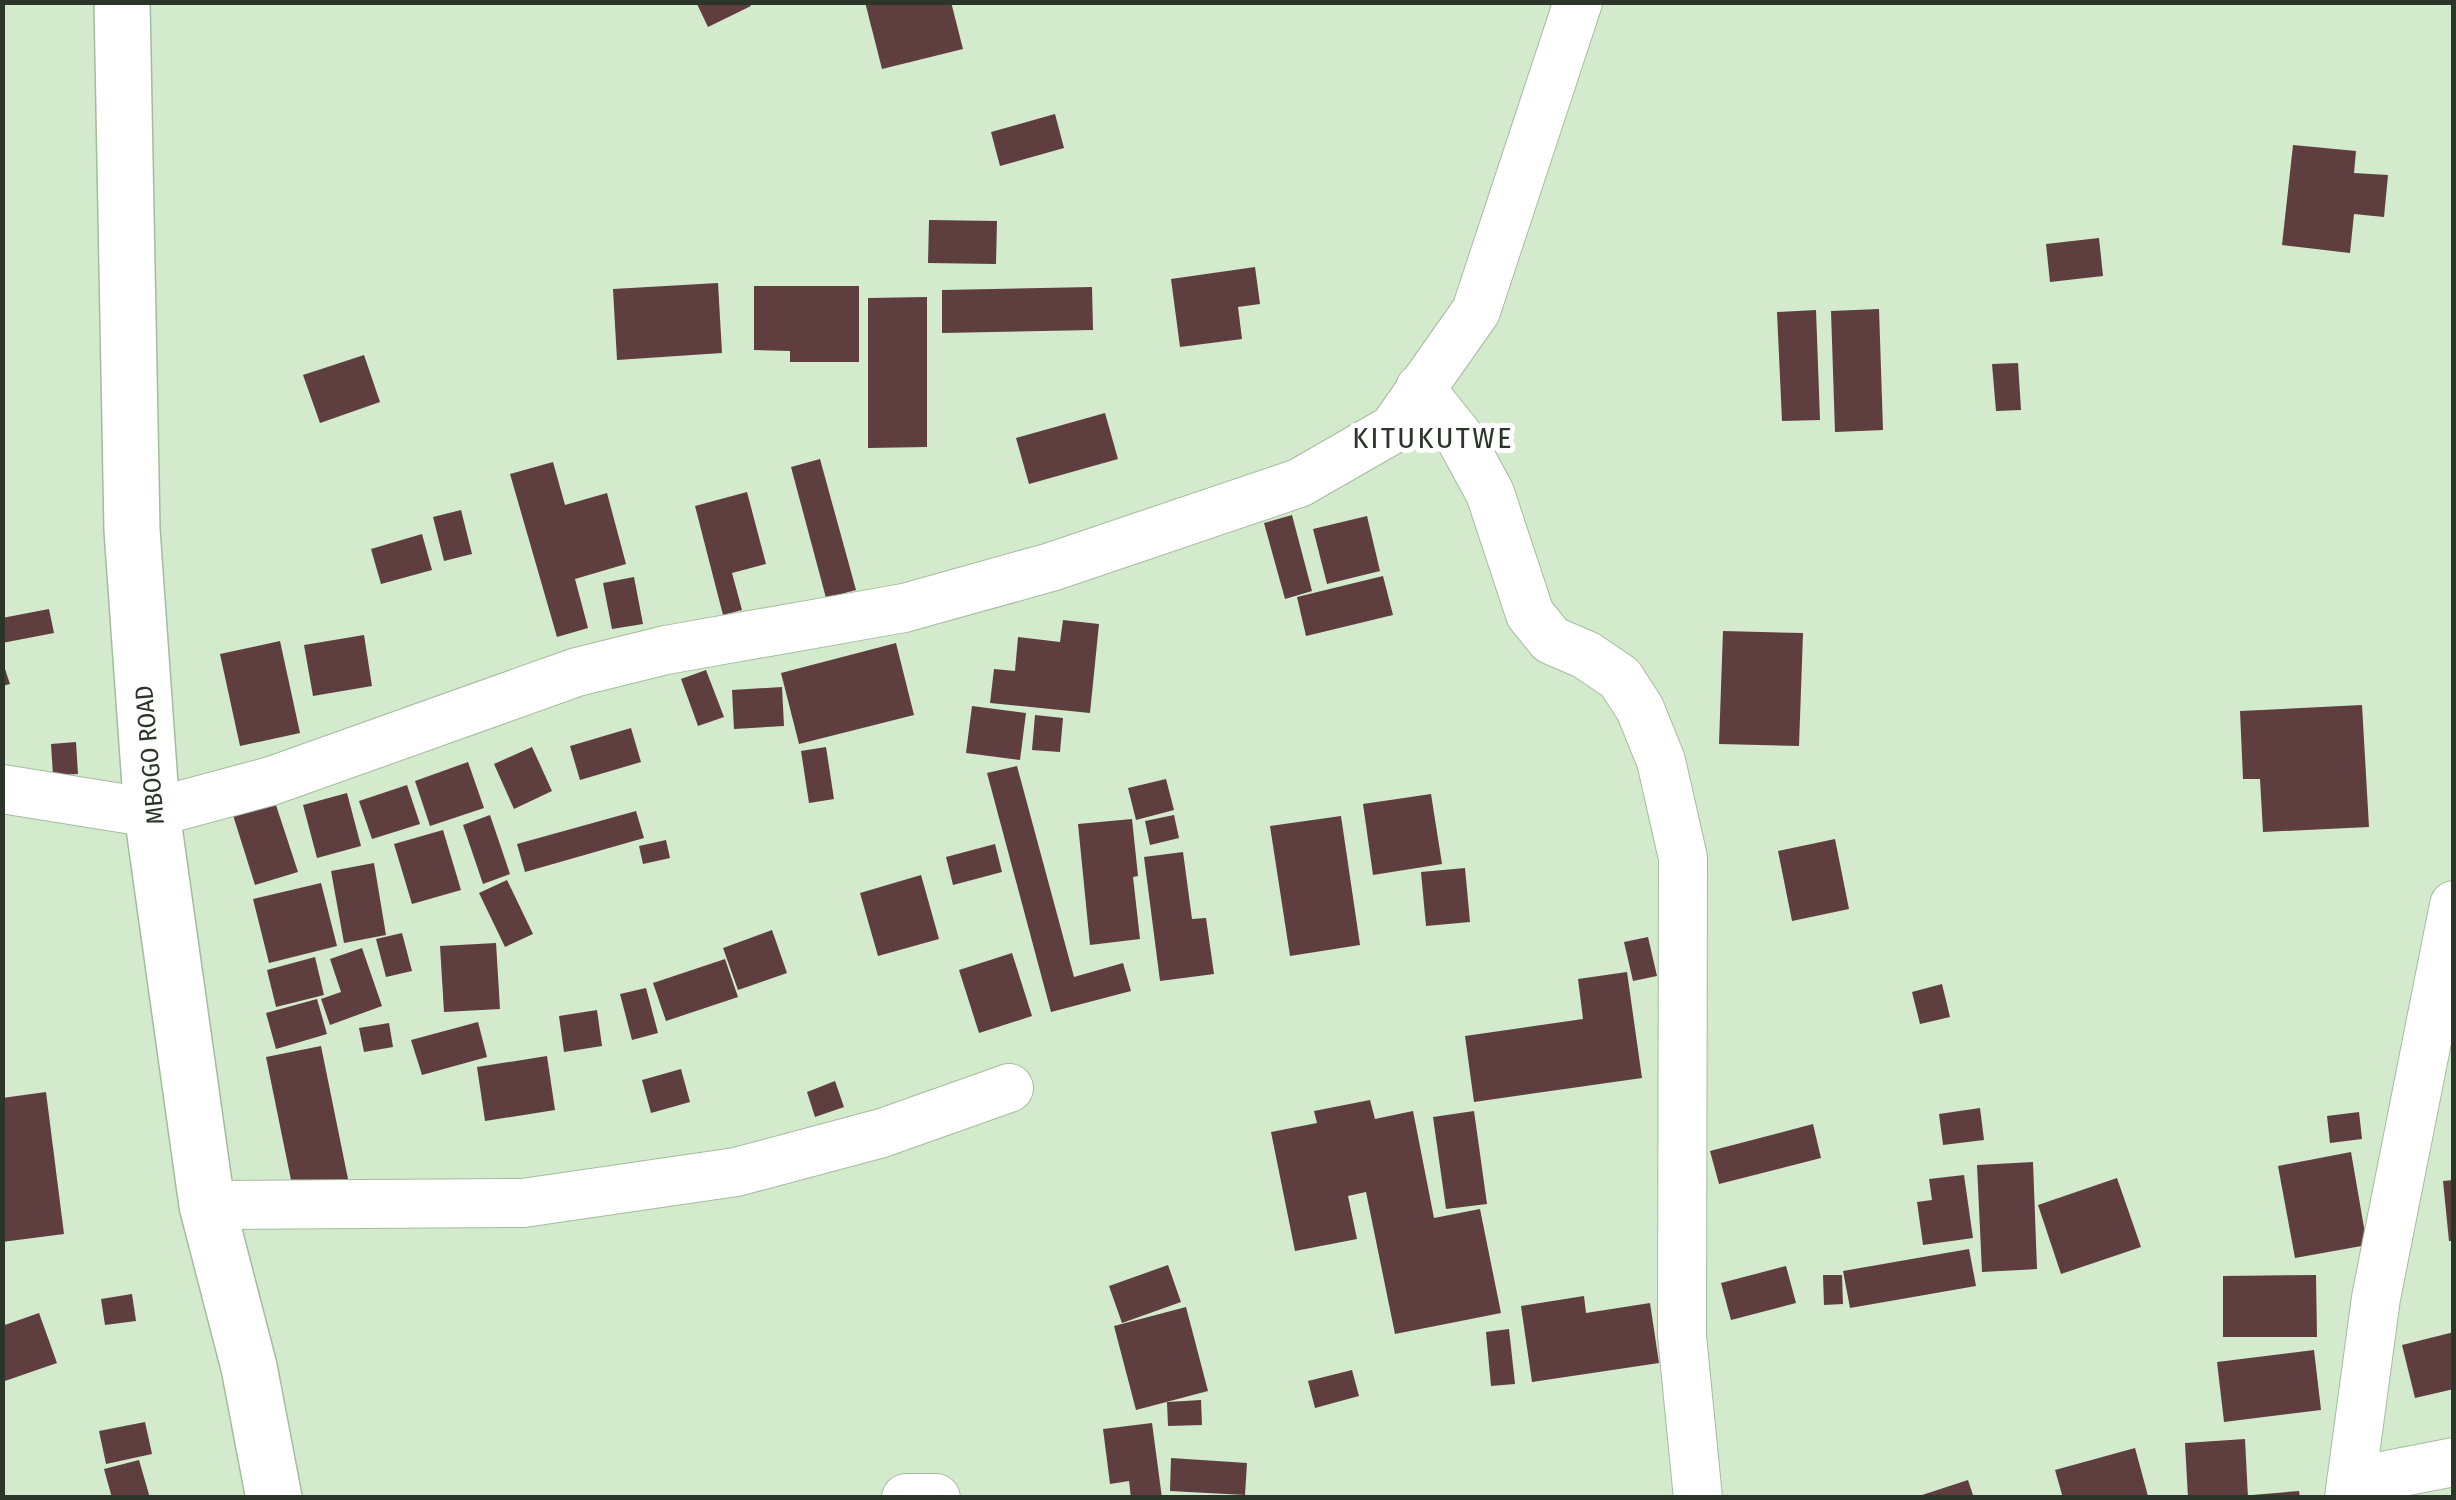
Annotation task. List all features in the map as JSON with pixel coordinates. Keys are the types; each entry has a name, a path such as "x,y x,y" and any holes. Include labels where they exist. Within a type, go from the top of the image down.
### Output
{"main road":[{"name":"MBOGO ROAD","path":"122,2 132,530 152,813 207,1205 249,1367 274,1498"}],"street":[{"path":"2,789 152,813 271,782 577,672 666,650 904,608 1051,567 1299,482 1393,430 1476,310 1578,2"},
{"path":"1420,388 1460,438 1490,493 1530,614 1551,640 1586,655 1620,678 1640,709 1661,761 1683,858 1682,1336 1698,1498"},
{"path":"2454,905 2376,1298 2350,1490 2454,1462"},
{"path":"207,1205 522,1204 736,1172 882,1133 1009,1088"},
{"path":"906,1498 936,1498"}],"building":[{"path":"696,2 749,2 751,6 708,27"},
{"path":"865,2 951,2 963,49 882,69"},
{"path":"1055,114 1064,148 1000,166 991,132"},
{"path":"2293,145 2356,151 2354,173 2388,175 2384,217 2354,214 2350,253 2282,245"},
{"path":"929,220 997,221 996,264 928,263"},
{"path":"2099,238 2103,276 2050,282 2046,244"},
{"path":"1255,267 1260,304 1238,307 1242,339 1180,347 1171,279"},
{"path":"718,283 722,353 617,360 613,289"},
{"path":"754,286 859,286 859,362 790,362 790,351 754,350"},
{"path":"1092,287 1093,330 942,333 942,290"},
{"path":"927,297 927,447 868,448 868,298"},
{"path":"1879,309 1883,430 1835,432 1831,311"},
{"path":"1816,310 1820,420 1782,421 1777,312"},
{"path":"364,355 380,402 320,423 303,375"},
{"path":"2018,363 2021,410 1996,411 1992,364"},
{"path":"1105,413 1118,459 1029,484 1016,438"},
{"path":"820,459 856,590 826,598 791,467"},
{"path":"553,462 565,505 607,493 626,564 575,579 588,628 557,637 510,474"},
{"path":"747,492 766,564 732,573 742,610 723,615 695,506"},
{"path":"461,510 472,554 444,561 433,517"},
{"path":"1292,515 1312,591 1285,599 1264,523"},
{"path":"1367,516 1380,571 1327,584 1313,529"},
{"path":"422,534 432,570 381,584 371,549"},
{"path":"1383,576 1393,615 1306,636 1297,597"},
{"path":"634,577 643,624 612,629 603,583"},
{"path":"49,609 54,633 2,643 2,618"},
{"path":"1063,620 1099,624 1090,713 990,703 994,669 1015,671 1018,637 1060,642"},
{"path":"1723,631 1803,633 1799,746 1719,744"},
{"path":"364,635 372,686 313,696 304,645"},
{"path":"280,641 300,733 240,746 220,654"},
{"path":"896,643 914,715 799,744 781,673"},
{"path":"2,660 10,684 2,686"},
{"path":"706,670 724,717 698,726 681,679"},
{"path":"782,687 784,726 734,729 732,690"},
{"path":"2362,705 2369,827 2263,832 2260,779 2243,779 2240,711"},
{"path":"972,706 1026,713 1020,760 966,753"},
{"path":"1035,715 1063,718 1060,752 1032,750"},
{"path":"631,728 641,762 580,780 570,746"},
{"path":"76,742 78,774 53,775 51,744"},
{"path":"532,747 552,791 514,809 494,764"},
{"path":"826,747 834,799 809,803 801,751"},
{"path":"468,762 484,808 430,826 415,781"},
{"path":"1017,766 1074,977 1123,963 1131,991 1051,1012 987,773"},
{"path":"1166,779 1174,810 1136,820 1128,788"},
{"path":"407,785 420,824 372,839 359,801"},
{"path":"347,793 361,846 317,858 303,805"},
{"path":"1431,794 1442,864 1373,875 1363,804"},
{"path":"274,799 298,872 255,885 232,812"},
{"path":"636,811 644,838 525,872 517,844"},
{"path":"490,815 510,874 483,884 463,825"},
{"path":"1174,815 1179,838 1150,845 1145,821"},
{"path":"1341,816 1360,945 1290,956 1270,826"},
{"path":"1132,819 1140,939 1090,945 1078,824"},
{"path":"443,830 461,890 412,904 394,844"},
{"path":"1835,839 1849,909 1792,921 1778,851"},
{"path":"666,840 670,858 643,864 639,846"},
{"path":"995,844 1002,872 953,885 946,857"},
{"path":"1183,852 1192,919 1206,918 1214,974 1160,981 1144,857"},
{"path":"374,863 386,935 344,943 331,871"},
{"path":"1465,868 1470,922 1426,926 1421,872"},
{"path":"921,875 939,939 878,956 860,893"},
{"path":"507,880 533,934 505,947 479,893"},
{"path":"321,883 337,946 269,963 253,899"},
{"path":"772,930 787,973 738,990 723,948"},
{"path":"402,933 412,971 386,977 376,939"},
{"path":"1648,937 1657,976 1633,981 1624,942"},
{"path":"496,943 500,1009 444,1012 440,946"},
{"path":"362,948 382,1006 330,1025 321,999 341,992 330,959"},
{"path":"1012,953 1032,1016 979,1033 959,970"},
{"path":"315,957 324,995 276,1007 267,970"},
{"path":"725,959 738,997 666,1021 653,983"},
{"path":"1627,972 1642,1078 1474,1102 1465,1036 1583,1019 1578,979"},
{"path":"1942,984 1950,1017 1920,1024 1912,992"},
{"path":"646,988 658,1033 632,1040 620,994"},
{"path":"317,999 327,1034 276,1049 266,1013"},
{"path":"597,1010 602,1046 564,1052 559,1016"},
{"path":"478,1022 487,1057 422,1075 411,1040"},
{"path":"389,1023 393,1047 364,1052 359,1028"},
{"path":"321,1046 349,1184 294,1195 266,1057"},
{"path":"547,1056 555,1110 485,1121 477,1067"},
{"path":"681,1069 690,1102 651,1113 642,1080"},
{"path":"835,1081 844,1107 815,1117 807,1092"},
{"path":"46,1092 64,1234 2,1242 2,1098"},
{"path":"1370,1100 1375,1119 1413,1111 1434,1218 1480,1209 1501,1313 1395,1334 1366,1192 1348,1196 1357,1239 1295,1251 1271,1132 1317,1123 1314,1111"},
{"path":"1980,1108 1984,1140 1943,1145 1939,1114"},
{"path":"1474,1111 1487,1204 1446,1209 1433,1117"},
{"path":"2359,1112 2362,1139 2330,1143 2327,1116"},
{"path":"1813,1124 1821,1158 1719,1184 1710,1151"},
{"path":"2351,1152 2367,1245 2295,1258 2278,1166"},
{"path":"2033,1162 2037,1269 1982,1272 1977,1165"},
{"path":"1964,1175 1973,1238 1923,1245 1917,1202 1932,1200 1929,1179"},
{"path":"2117,1178 2141,1247 2061,1274 2038,1205"},
{"path":"2454,1180 2454,1241 2449,1241 2443,1181"},
{"path":"1969,1249 1976,1286 1850,1308 1843,1271"},
{"path":"1168,1265 1181,1302 1122,1323 1109,1286"},
{"path":"1786,1266 1796,1303 1731,1320 1721,1283"},
{"path":"1823,1275 1842,1275 1843,1304 1824,1305"},
{"path":"2316,1275 2317,1337 2223,1337 2223,1276"},
{"path":"132,1294 136,1321 105,1325 101,1299"},
{"path":"1584,1296 1586,1313 1650,1303 1659,1363 1532,1382 1521,1306"},
{"path":"1186,1307 1208,1391 1136,1410 1114,1326"},
{"path":"39,1313 57,1363 2,1382 2,1326"},
{"path":"1509,1329 1515,1384 1491,1386 1486,1332"},
{"path":"2454,1332 2454,1389 2415,1398 2402,1345"},
{"path":"2314,1350 2321,1410 2224,1422 2217,1362"},
{"path":"1352,1370 1359,1396 1315,1408 1308,1381"},
{"path":"1201,1400 1202,1425 1168,1426 1167,1402"},
{"path":"145,1422 152,1454 106,1464 99,1431"},
{"path":"1152,1423 1162,1498 1131,1498 1129,1481 1110,1484 1103,1429"},
{"path":"2245,1439 2248,1498 2188,1498 2185,1443"},
{"path":"2135,1448 2148,1496 2063,1498 2055,1470"},
{"path":"1171,1458 1247,1463 1245,1495 1170,1491"},
{"path":"139,1460 150,1498 112,1498 104,1469"},
{"path":"1968,1480 1974,1498 1916,1497"},
{"path":"2299,1491 2300,1498 2252,1498 2252,1495"}],"district":[{"name":"KITUKUTWE","path":"1433,438"}]}
